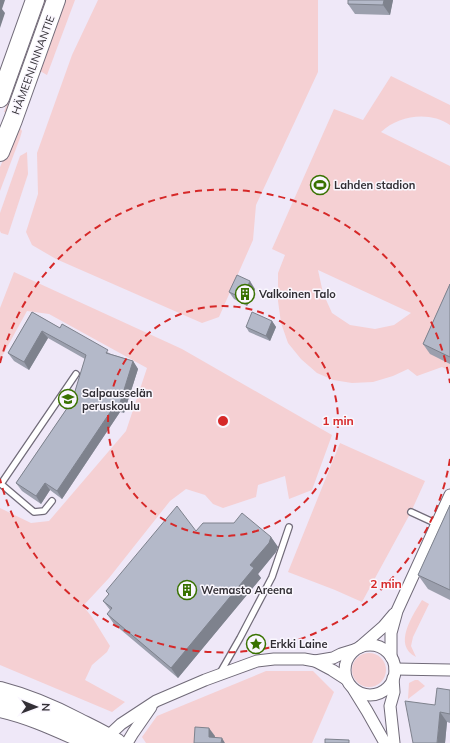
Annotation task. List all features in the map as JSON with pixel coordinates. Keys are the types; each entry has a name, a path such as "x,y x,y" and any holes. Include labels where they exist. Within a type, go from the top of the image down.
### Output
{"main road":[{"name":"HÄMEENLINNANTIE","path":"0,98 35,0"},
{"name":"HÄMEENLINNANTIE","path":"1,148 39,51 56,0"},
{"path":"4,691 54,710 104,741"},
{"path":"0,708 17,712 104,741"}],"street":[{"path":"391,657 391,633 397,611 450,495"},
{"path":"385,743 368,711 349,685 344,671 345,663 349,656 383,627 397,611"},
{"path":"315,661 333,658 366,645 378,646 391,657 394,663 394,692 390,706 394,743"},
{"path":"104,741 121,724 156,701 257,661 274,659 304,659 315,661 346,679"},
{"path":"394,674 450,670"},
{"path":"354,690 366,695 380,693 390,684 394,674"},
{"path":"127,743 156,701"}],"lane":[{"path":"52,501 44,511 34,512 0,484 76,374"},
{"path":"411,512 437,524"},
{"path":"219,675 272,577 289,527"}],"shaded area":[{"path":"42,0 50,0 9,113 4,112"},
{"path":"62,0 75,0 47,75 40,71"},
{"path":"98,0 318,0 318,72 256,205 253,240 219,317 202,323 56,259 32,245 26,232 38,194 37,153 72,55"},
{"path":"391,76 450,105 450,125 433,118 415,117 397,122 388,126 381,132 450,166 450,371 442,367 417,376 408,369 393,376 373,382 352,383 333,380 317,373 301,359 288,343 281,323 278,301 278,273 285,255 272,249 334,109 363,120","holes":["318,270 411,313 394,325 375,329 350,325 332,313 323,293"]},
{"path":"17,128 20,128 22,131 0,191 0,167"},
{"path":"27,152 28,174 8,235 1,233 0,231 0,213 20,156"},
{"path":"14,272 182,349 332,435 312,490 289,499 285,476 258,485 256,497 223,508 213,504 205,495 186,489 170,501 109,578 83,606 92,617 110,646 107,652 92,665 85,680 125,702 112,712 0,665 0,508 31,523 49,521 126,431 147,368 49,314 27,311 0,360 0,308"},
{"path":"340,443 425,481 411,512 362,602 288,572"},
{"path":"422,600 429,604 413,637 411,646 416,657 409,652 405,638 410,621"},
{"path":"366,653 372,653 376,654 383,660 386,670 385,677 379,684 372,687 366,687 362,686 355,680 352,673 352,667 353,663 359,656"},
{"path":"266,671 313,671 334,692 312,743 146,743 142,737 157,716"},
{"path":"418,680 425,686 408,699 409,683"}],"building":[{"path":"348,0 384,0 383,5 348,4"},
{"path":"237,275 250,281 242,298 229,292"},
{"path":"450,284 450,357 423,344"},
{"path":"32,312 60,328 62,324 108,350 106,353 133,361 119,406 115,405 57,491 45,483 36,496 16,483 72,401 86,355 42,331 24,362 8,353"},
{"path":"252,312 272,321 266,336 246,327"},
{"path":"450,505 450,590 418,575"},
{"name":"Wemasto Areena","path":"177,506 196,531 203,523 234,523 242,513 271,537 269,543 250,565 254,568 171,668 107,614 112,608 103,601 109,594 106,591"},
{"path":"437,688 450,690 450,714 440,712 437,743 413,743 405,701 435,705"},
{"path":"195,727 209,728 209,737 222,738 221,743 194,743"},
{"path":"325,739 349,740 349,743 325,743"}],"place":[{"name":"Lahden stadion","path":"320,185"},
{"name":"Valkoinen Talo","path":"245,294"},
{"name":"Salpausselän peruskoulu","path":"68,399"},
{"name":"Wemasto Areena","path":"187,590"},
{"name":"Erkki Laine","path":"256,644"}]}
